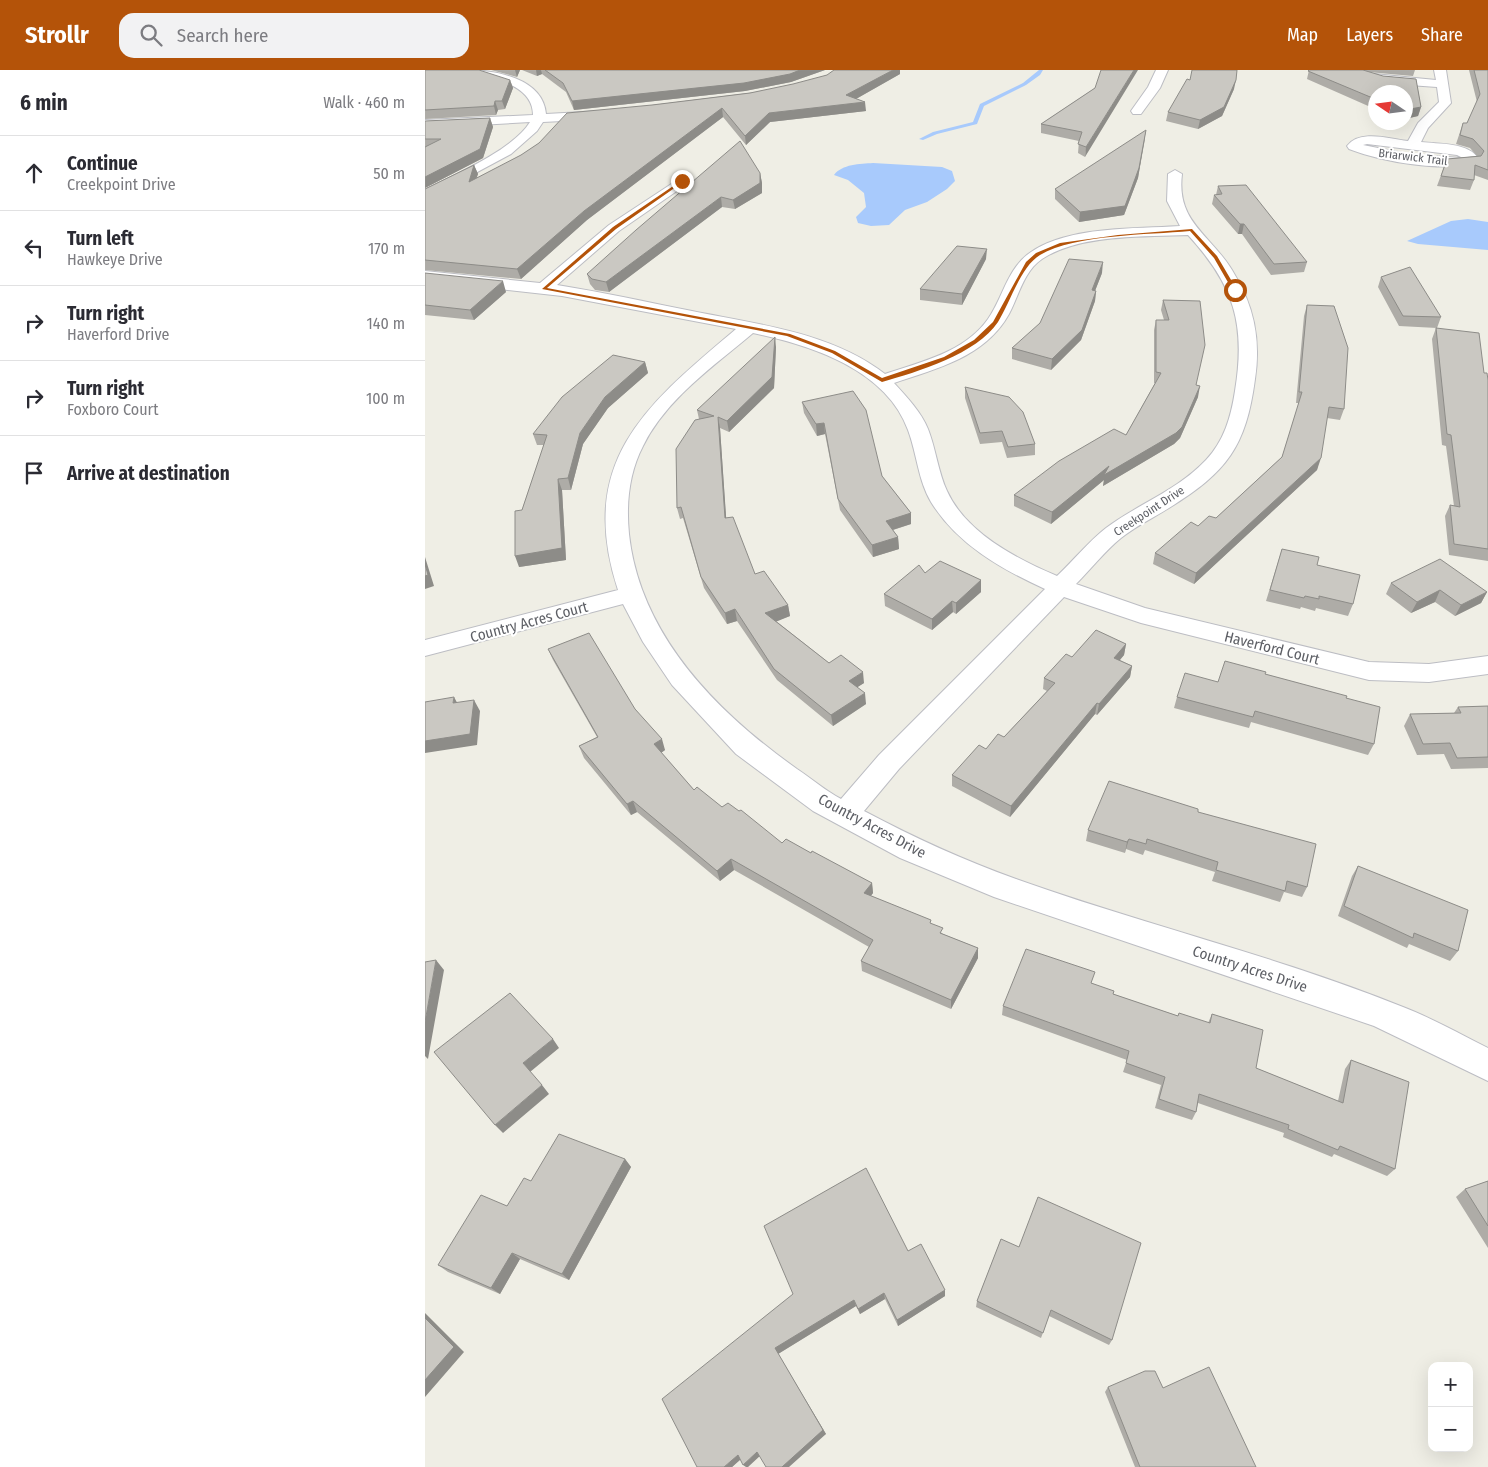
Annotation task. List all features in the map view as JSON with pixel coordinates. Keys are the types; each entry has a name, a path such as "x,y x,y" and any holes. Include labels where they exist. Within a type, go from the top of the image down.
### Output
{"street":[{"path":"425,196 519,142 532,130 539,118 538,103 521,86 500,77 472,70"},
{"path":"1137,111 1154,88 1162,70"},
{"path":"1355,70 1353,72 1355,75 1368,78 1441,76"},
{"path":"1389,70 1441,76"},
{"name":"Briarwick Trail","path":"1413,145 1416,134 1445,102 1441,76"},
{"path":"425,124 614,114"},
{"name":"Briarwick Trail","path":"1367,140 1413,145 1460,151 1471,156 1471,160 1468,162 1451,162 1370,152 1354,146 1359,141 1367,140"},
{"name":"Creekpoint Drive","path":"845,814 889,762 1112,534 1137,516 1184,489 1205,473 1233,441 1239,425 1249,352 1241,307 1235,290 1216,257 1191,230 1173,203 1175,174"},
{"path":"544,288 614,228 682,181"},
{"path":"882,380 945,358 975,341 995,323 1028,262 1047,249 1060,244 1082,240 1191,230"},
{"name":"Haverford Court","path":"425,276 544,288 788,335 818,346 858,365 882,380 910,414 918,429 931,476 942,502 961,524 989,549 1018,567 1061,588 1141,615 1369,671 1404,674 1438,673 1462,671 1488,665"},
{"name":"Country Acres Drive","path":"749,327 664,403 646,424 632,446 621,472 617,528 622,562 630,595 665,658 713,716 751,752 797,785 845,814 905,846 1021,894 1383,1014 1488,1065"},
{"name":"Country Acres Court","path":"428,648 630,595"}],"water":[{"path":"873,163 942,167 952,171 955,181 947,189 927,202 905,210 889,225 871,226 858,223 856,217 866,207 864,193 848,180 834,175 837,171 846,167"},
{"path":"1468,219 1488,222 1488,250 1418,244 1407,241 1451,221"}],"building":[{"path":"425,70 479,70 510,80 502,101 495,101 494,106 425,110"},
{"path":"545,70 800,70 790,74 744,83 572,101 563,83"},
{"path":"834,70 893,70 846,95 865,102 769,113 745,136 722,108 584,211 517,269 425,260 425,189 474,165 469,182 521,155 539,143 567,113 750,93 827,75"},
{"path":"1101,70 1134,70 1086,147 1078,144 1082,132 1041,124 1095,88"},
{"path":"1192,70 1237,70 1236,80 1224,107 1200,120 1168,112 1187,79 1190,80"},
{"path":"1363,70 1383,76 1416,79 1421,107 1413,108 1413,85 1368,85 1368,96 1308,71"},
{"path":"1474,70 1488,70 1488,170 1475,165 1474,180 1441,176 1447,159 1481,156 1484,151 1473,139 1460,135 1463,123 1467,123 1480,94"},
{"path":"490,118 480,149 425,177 425,147 441,139 425,139 425,121"},
{"path":"1146,130 1139,168 1125,206 1080,212 1055,189"},
{"path":"740,141 760,173 760,183 733,200 721,197 606,282 592,279 587,274 636,230"},
{"path":"1246,185 1307,262 1274,264 1244,224 1240,224 1214,195 1222,194 1218,186"},
{"path":"957,246 987,249 962,294 920,289"},
{"path":"1069,259 1103,262 1092,290 1096,291 1082,330 1052,359 1012,348 1040,323"},
{"path":"1410,267 1441,317 1403,316 1381,277"},
{"path":"425,273 503,281 470,310 425,305"},
{"path":"1163,300 1200,301 1205,345 1196,385 1200,386 1182,427 1176,433 1104,475 1109,466 1052,512 1014,495 1059,461 1114,429 1126,435 1161,373 1156,372 1156,320 1169,320"},
{"path":"1307,305 1334,306 1348,348 1344,409 1329,407 1321,458 1196,573 1155,553 1191,522 1198,526 1209,516 1216,518 1282,457 1302,392 1299,392"},
{"path":"1436,328 1479,333 1484,373 1487,373 1488,380 1488,549 1454,544 1450,505 1460,507 1451,435 1447,434"},
{"path":"775,337 772,377 727,421 718,417 725,518 733,517 755,574 764,571 788,605 765,613 829,663 841,655 863,672 849,681 865,693 831,715 774,669 735,609 725,613 701,577 681,507 677,508 676,449 695,420 714,416 697,410"},
{"path":"613,355 645,362 605,397 580,433 568,478 558,479 562,548 515,556 515,511 522,510 547,435 533,434 562,397"},
{"path":"965,387 1009,397 1023,412 1035,444 1008,447 1002,431 980,433"},
{"path":"853,391 866,410 882,476 911,513 886,521 898,537 872,545 838,499 824,423 816,424 802,402"},
{"path":"1282,549 1319,557 1317,565 1360,575 1353,604 1319,596 1319,599 1305,596 1304,598 1270,590"},
{"path":"1440,559 1487,592 1461,605 1440,590 1417,602 1391,583"},
{"path":"940,561 981,580 956,603 952,601 932,619 884,594 919,565 925,573"},
{"path":"425,564 428,575 425,576"},
{"path":"1096,630 1126,644 1114,658 1132,666 1099,704 1097,703 1011,806 952,775 979,745 986,749 998,734 1004,737 1055,683 1044,678 1066,654 1072,657"},
{"path":"589,633 635,709 662,739 654,744 694,790 697,787 722,807 728,803 739,811 741,810 782,843 786,839 872,883 864,893 931,920 930,923 943,928 940,933 978,948 951,1000 861,961 873,940 731,859 717,871 633,801 627,804 579,746 598,737 548,649"},
{"path":"1225,661 1380,707 1374,744 1255,711 1253,717 1177,697 1185,673 1218,682"},
{"path":"454,697 453,703 474,700 470,734 425,741 425,702"},
{"path":"1488,706 1488,757 1457,758 1450,743 1423,744 1410,714 1461,713 1458,707"},
{"path":"1109,781 1198,809 1198,812 1316,844 1307,887 1287,881 1285,891 1216,870 1218,862 1147,839 1146,844 1129,839 1127,842 1088,830"},
{"path":"1358,866 1468,910 1458,951 1414,933 1413,938 1344,906"},
{"path":"1026,949 1095,972 1091,983 1114,991 1113,994 1178,1016 1179,1013 1210,1023 1212,1014 1263,1030 1256,1068 1343,1103 1351,1060 1409,1082 1395,1169 1340,1146 1338,1150 1288,1129 1289,1125 1199,1094 1196,1112 1159,1099 1165,1077 1126,1063 1129,1051 1003,1006"},
{"path":"436,960 425,1022 425,962"},
{"path":"510,993 553,1039 523,1063 542,1085 495,1125 434,1052"},
{"path":"559,1134 625,1159 562,1274 512,1253 491,1288 438,1265 481,1195 507,1206 524,1178 531,1181"},
{"path":"866,1168 908,1251 921,1244 945,1290 897,1320 884,1293 858,1309 854,1300 775,1348 823,1430 782,1467 766,1467 757,1452 743,1465 738,1455 724,1467 697,1467 662,1399 793,1294 764,1226"},
{"path":"1488,1181 1488,1226 1465,1189"},
{"path":"1038,1197 1141,1243 1112,1340 1051,1310 1043,1333 977,1301 1001,1239 1019,1247"},
{"path":"425,1318 454,1347 425,1380"},
{"path":"1209,1367 1256,1467 1140,1467 1108,1387 1145,1371 1155,1371 1163,1388"}],"waterway":[{"path":"921,139 935,133 975,123 982,105 1024,84 1041,70"}],"route":[{"path":"682,181 614,228 544,288 788,335 833,352 882,380 945,358 963,349 987,332 995,323 1028,262 1038,254 1060,244 1118,236 1191,230 1216,257 1235,290"}]}
